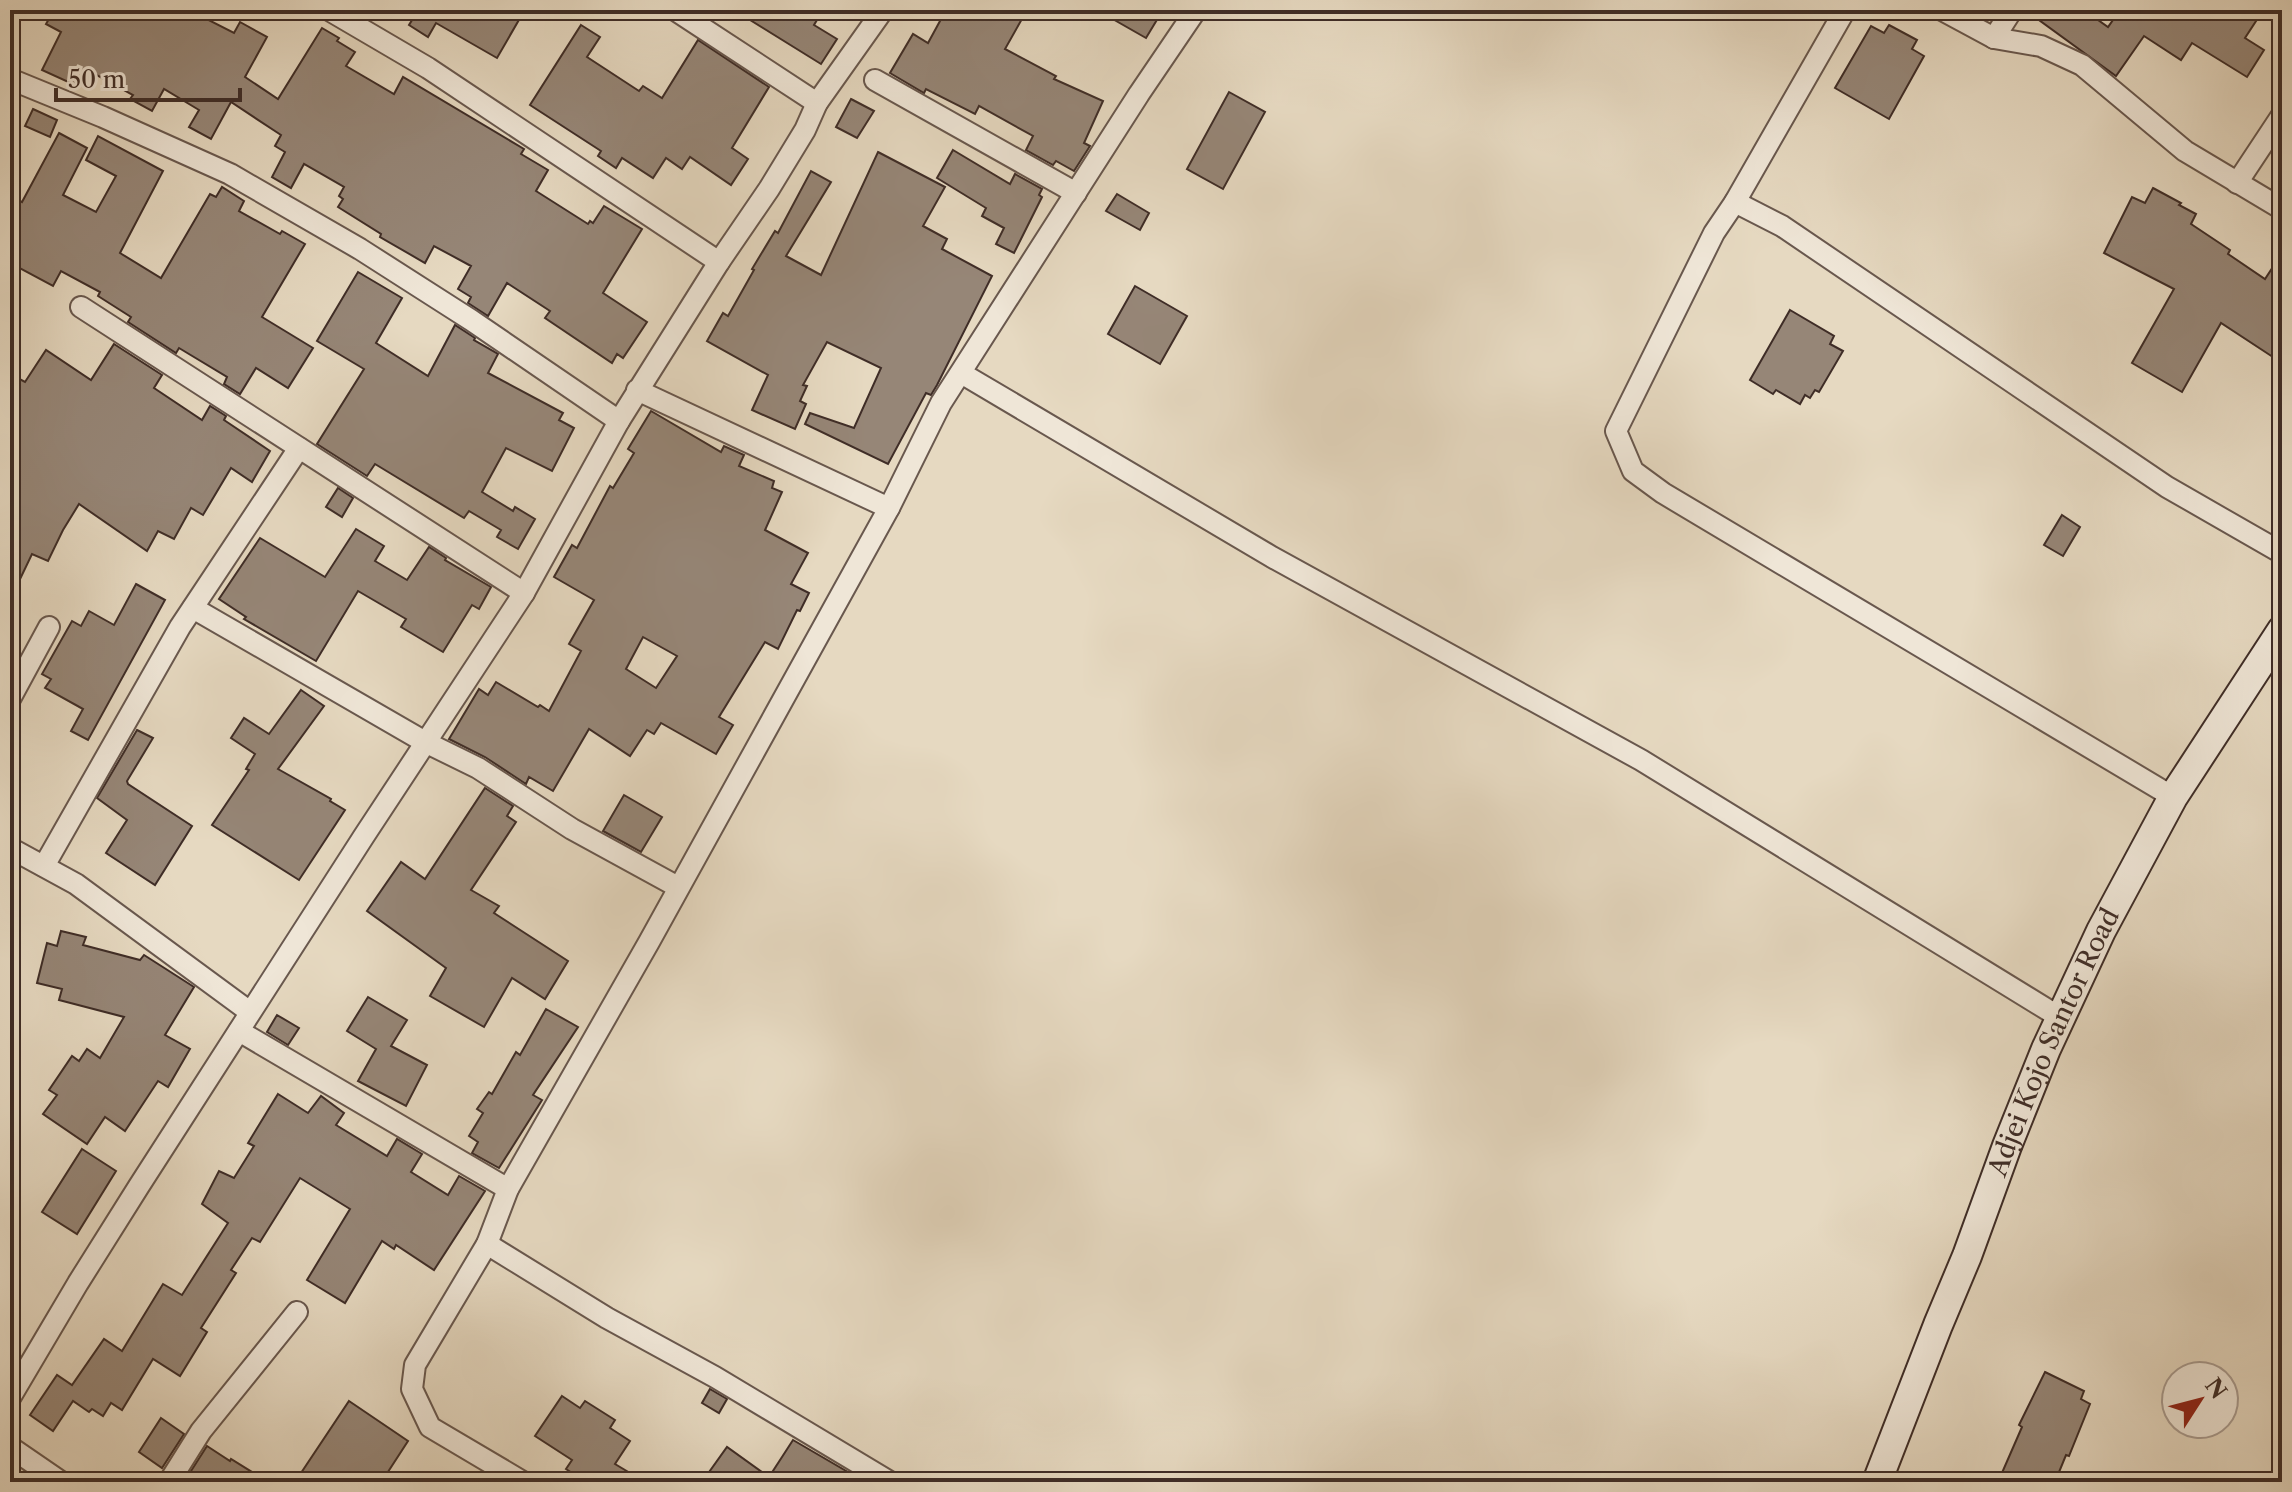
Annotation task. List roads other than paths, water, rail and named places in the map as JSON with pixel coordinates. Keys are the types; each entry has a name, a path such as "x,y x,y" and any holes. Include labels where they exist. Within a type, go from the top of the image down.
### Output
{"street":[{"path":"329,10 428,68 719,262"},
{"path":"675,10 817,103"},
{"path":"10,1398 85,1271 250,1012 524,593 637,390 769,189 805,130 817,103 883,10"},
{"path":"523,1482 430,1427 412,1389 415,1365 487,1244 508,1189 889,508 941,403 1196,10"},
{"path":"1845,10 1735,202 1714,233 1616,431 1633,471 1663,493 2173,797"},
{"path":"1942,10 1994,38 2041,46 2082,65 2185,151 2282,209"},
{"path":"1994,38 2012,10"},
{"path":"10,79 230,174 372,257 619,421"},
{"path":"875,80 1076,193"},
{"path":"2237,183 2282,115"},
{"path":"1735,202 1782,226 2167,487 2282,553"},
{"path":"81,307 524,593"},
{"path":"961,373 1272,557 1641,760 2061,1018"},
{"path":"637,390 889,508"},
{"path":"44,866 193,608 299,448"},
{"path":"193,608 425,742 478,768 572,829 678,887"},
{"path":"10,699 49,627"},
{"name":"Adjei Kojo Santor Road","path":"1877,1482 2007,1146 2101,931 2173,797 2282,630"},
{"path":"10,848 76,884 250,1012"},
{"path":"239,1031 508,1189"},
{"path":"487,1244 607,1318 715,1377 890,1482"},
{"path":"169,1482 201,1431 297,1312"},
{"path":"10,1447 61,1482"}]}
